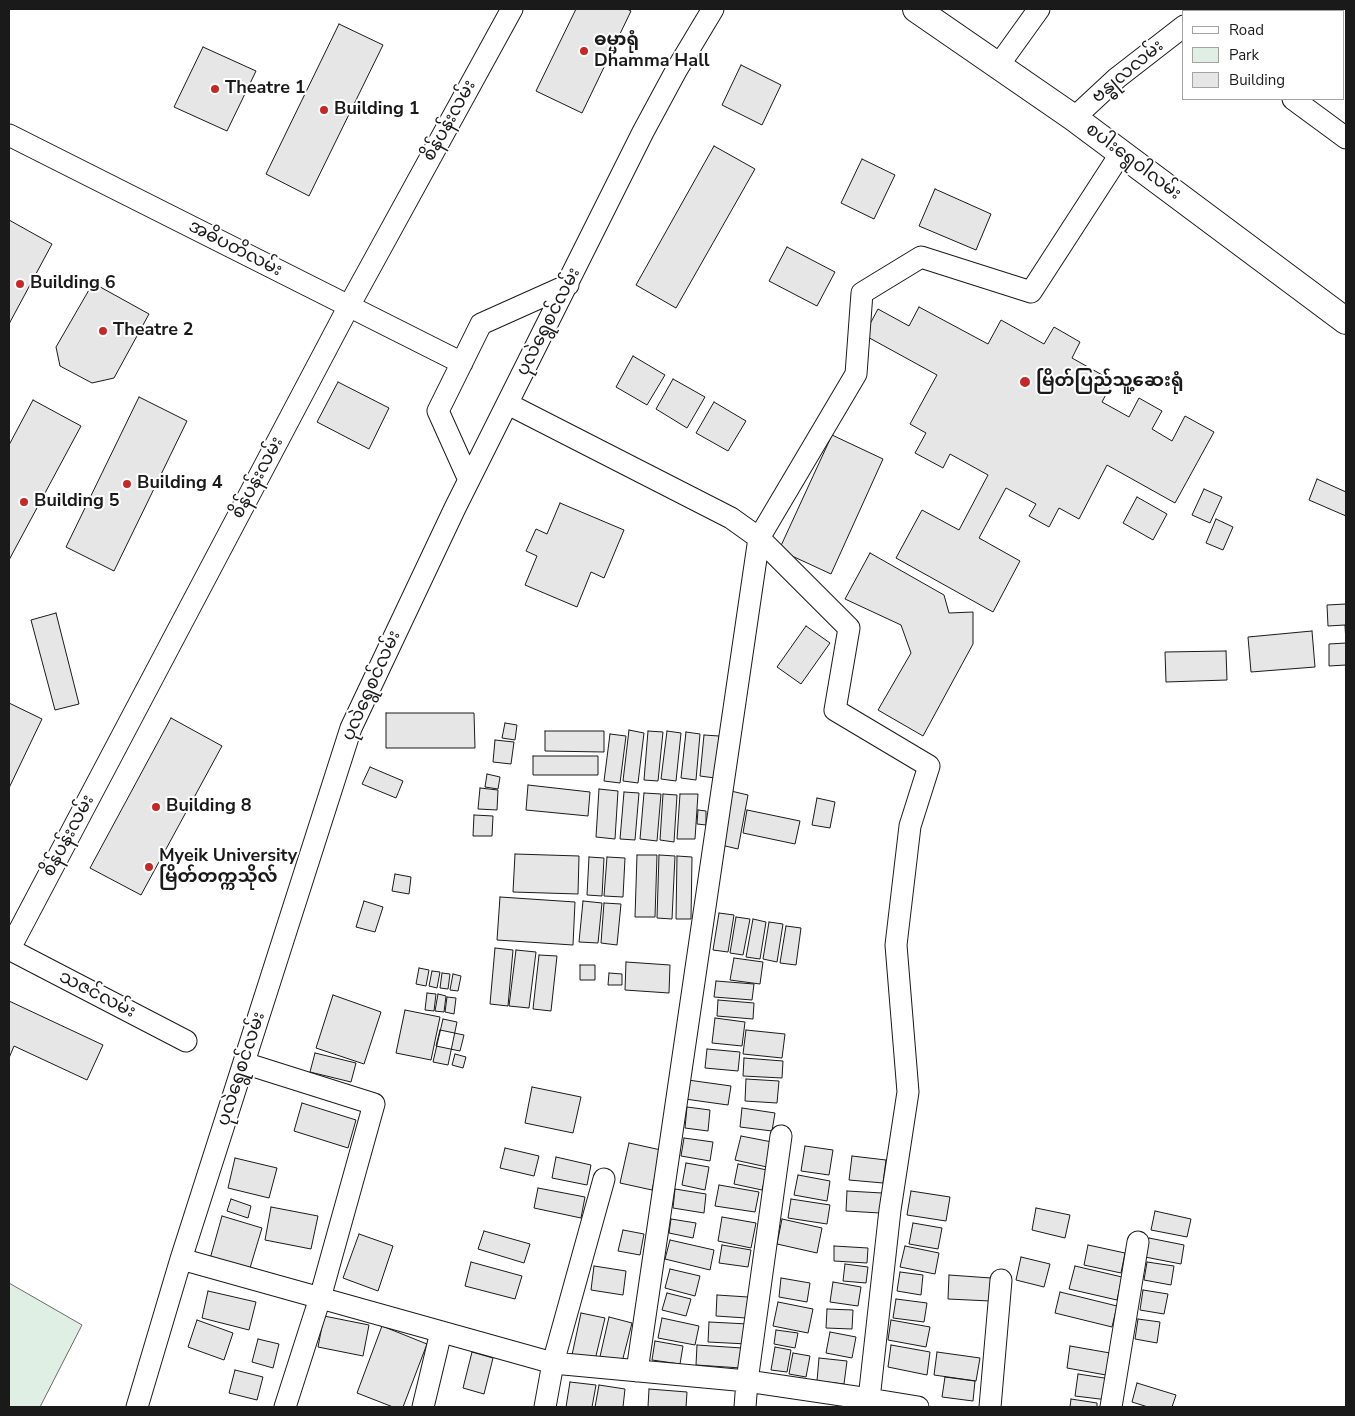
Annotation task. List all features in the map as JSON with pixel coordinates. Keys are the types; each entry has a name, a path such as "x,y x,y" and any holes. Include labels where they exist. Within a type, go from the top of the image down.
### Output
{"main road":[{"name":"စပါးရွေဝါလမ်း","path":"916,9 1074,118 1346,321"}],"street":[{"name":"စိန်ပန်းလမ်း","path":"9,950 349,306 512,9"},
{"name":"ပုလဲရွေစင်လမ်း","path":"137,1407 181,1259 351,728 469,480 648,124 677,69 713,9"},
{"path":"998,66 1039,9"},
{"name":"ဗန္ဓုလလမ်း","path":"1074,118 1117,78 1182,28"},
{"path":"1293,100 1346,138"},
{"name":"အဓိပတိလမ်း","path":"9,135 462,363"},
{"path":"637,1371 759,538 856,374 862,293 921,257 1031,292 1121,153"},
{"path":"469,480 438,411 481,324 568,285"},
{"path":"508,404 731,518 759,538 848,628 835,710 929,766 910,826 896,945 908,1092 890,1210 869,1403"},
{"name":"သဇင်လမ်း","path":"9,950 186,1041"},
{"path":"244,1063 374,1104 320,1298 285,1407"},
{"path":"745,1407 781,1136"},
{"path":"545,1407 553,1363 604,1179"},
{"path":"1111,1407 1138,1242"},
{"path":"181,1259 553,1363 747,1381 869,1403 918,1407"},
{"path":"990,1407 1000,1280"},
{"path":"423,1407 441,1332"}],"green space":[{"path":"9,1283 82,1325 40,1407 9,1407"}],"building":[{"name":"ဓမ္မာရုံ Dhamma Hall","path":"576,9 627,9 631,11 582,113 536,91"},
{"name":"Building 1","path":"339,24 383,45 309,196 266,174"},
{"name":"Theatre 1","path":"203,47 256,71 227,131 174,107"},
{"path":"741,65 781,85 762,125 722,105"},
{"path":"714,146 755,169 676,308 636,285"},
{"path":"862,159 895,175 874,219 841,203"},
{"path":"935,189 991,214 976,250 919,226"},
{"name":"Building 6","path":"9,220 52,244 9,324"},
{"path":"787,247 835,272 817,306 769,281"},
{"name":"Theatre 2","path":"93,283 149,314 114,378 92,383 60,366 56,347"},
{"path":"919,307 988,344 1001,320 1044,344 1054,327 1080,342 1072,358 1113,381 1102,402 1129,417 1139,398 1162,411 1152,429 1172,441 1185,416 1214,432 1175,503 1107,465 1079,519 1059,508 1049,527 1029,516 1036,504 1006,488 979,538 1020,561 993,612 896,558 922,510 959,530 988,475 950,454 943,468 915,453 926,433 910,424 937,375 864,335 878,309 909,326"},
{"path":"633,356 665,375 647,405 616,387"},
{"path":"673,379 705,397 687,428 656,409"},
{"path":"338,382 389,408 369,449 317,422"},
{"name":"Building 4","path":"139,397 187,421 114,571 66,547"},
{"name":"Building 5","path":"33,400 81,426 9,560 9,445"},
{"path":"714,402 746,421 728,451 696,433"},
{"path":"832,435 883,459 831,574 779,550"},
{"path":"1317,479 1346,492 1346,516 1309,500"},
{"path":"1204,489 1222,497 1210,523 1192,515"},
{"path":"1137,497 1167,514 1153,540 1123,523"},
{"path":"560,503 624,530 604,578 591,572 577,607 525,585 537,556 526,551 536,529 547,534"},
{"path":"1216,519 1233,527 1223,550 1206,543"},
{"path":"870,553 944,595 949,613 973,612 973,644 923,736 878,710 911,653 901,625 845,599"},
{"path":"1346,604 1346,643 1345,625 1328,626 1327,605"},
{"path":"56,613 79,704 55,710 31,620"},
{"path":"806,626 830,643 801,684 777,667"},
{"path":"1312,631 1315,667 1251,672 1248,637"},
{"path":"1346,643 1346,665 1329,666 1329,644"},
{"path":"1226,651 1227,680 1166,682 1165,652"},
{"path":"9,703 42,719 9,788"},
{"path":"386,713 474,713 475,748 386,748"},
{"name":"Building 8","path":"171,718 222,746 141,895 90,868"},
{"path":"505,723 517,725 515,740 502,738"},
{"path":"629,730 644,733 638,783 623,781"},
{"path":"545,731 604,731 604,752 545,751"},
{"path":"648,731 663,732 658,781 644,780"},
{"path":"667,731 681,733 676,781 661,779"},
{"path":"686,732 700,734 696,780 681,778"},
{"path":"610,734 626,736 620,783 604,781"},
{"path":"704,735 719,736 715,778 700,776"},
{"path":"495,740 514,742 511,764 493,762"},
{"path":"533,756 598,756 598,775 533,775"},
{"path":"370,767 403,781 396,798 362,784"},
{"path":"487,774 500,777 498,789 485,787"},
{"path":"528,785 590,792 588,816 526,810"},
{"path":"480,788 498,790 497,810 478,809"},
{"path":"599,789 618,791 615,839 596,837"},
{"path":"731,791 748,795 738,849 721,845"},
{"path":"624,792 639,793 635,840 620,839"},
{"path":"644,793 661,794 657,841 640,839"},
{"path":"663,794 677,795 674,842 660,840"},
{"path":"680,794 698,794 695,839 677,839"},
{"path":"817,798 835,802 830,828 812,825"},
{"path":"698,810 706,811 706,825 697,824"},
{"path":"747,810 800,821 795,844 743,833"},
{"path":"474,815 493,816 492,836 473,836"},
{"path":"515,854 579,856 578,894 513,892"},
{"path":"637,855 657,855 655,917 635,917"},
{"path":"659,855 675,856 672,919 657,918"},
{"path":"677,856 692,857 691,919 676,919"},
{"path":"589,857 604,858 602,896 587,895"},
{"path":"607,857 625,858 623,897 604,896"},
{"path":"395,874 411,877 409,894 392,891"},
{"path":"500,897 575,902 573,945 497,940"},
{"path":"364,901 383,907 375,932 356,927"},
{"path":"583,901 602,903 598,943 579,942"},
{"path":"604,903 621,904 617,945 601,943"},
{"path":"719,913 734,915 728,952 713,950"},
{"path":"736,917 750,919 743,955 730,953"},
{"path":"753,919 766,922 760,959 746,957"},
{"path":"769,922 783,924 777,962 763,959"},
{"path":"786,926 801,928 796,965 780,963"},
{"path":"495,948 513,950 508,1006 490,1004"},
{"path":"516,950 536,952 529,1008 509,1006"},
{"path":"539,955 557,956 551,1011 533,1009"},
{"path":"734,958 763,962 760,984 730,980"},
{"path":"626,962 670,965 669,993 625,990"},
{"path":"580,965 595,965 595,980 580,980"},
{"path":"419,968 429,970 426,986 416,984"},
{"path":"432,971 440,972 437,988 429,986"},
{"path":"442,973 450,974 448,989 440,988"},
{"path":"609,973 622,974 622,985 608,985"},
{"path":"453,974 461,976 458,991 450,990"},
{"path":"716,981 754,984 752,1000 714,997"},
{"path":"427,993 436,994 434,1011 425,1010"},
{"path":"438,994 446,996 444,1012 435,1011"},
{"path":"333,995 381,1012 364,1064 316,1048"},
{"path":"447,997 456,998 454,1014 445,1012"},
{"path":"718,1000 754,1003 753,1019 717,1016"},
{"path":"9,1001 103,1045 87,1080 14,1046 9,1058"},
{"path":"405,1010 440,1017 431,1060 396,1053"},
{"path":"715,1018 745,1022 742,1046 712,1043"},
{"path":"443,1019 457,1022 448,1065 433,1062"},
{"path":"440,1030 464,1035 460,1051 436,1046"},
{"path":"746,1030 785,1034 782,1058 743,1054"},
{"path":"707,1049 740,1052 738,1071 705,1068"},
{"path":"315,1053 356,1063 351,1082 310,1072"},
{"path":"455,1054 466,1057 463,1068 452,1065"},
{"path":"744,1058 783,1061 782,1078 743,1076"},
{"path":"746,1079 779,1081 777,1103 745,1101"},
{"path":"688,1080 731,1086 728,1105 685,1099"},
{"path":"532,1087 581,1097 573,1133 525,1123"},
{"path":"302,1103 356,1120 348,1148 294,1131"},
{"path":"687,1107 710,1110 708,1131 685,1128"},
{"path":"742,1108 775,1113 772,1131 740,1127"},
{"path":"741,1136 772,1142 767,1167 735,1160"},
{"path":"684,1138 713,1142 710,1161 681,1156"},
{"path":"629,1143 661,1150 652,1190 620,1183"},
{"path":"805,1146 833,1150 829,1175 801,1171"},
{"path":"505,1148 539,1156 534,1176 500,1168"},
{"path":"852,1156 886,1160 883,1183 849,1180"},
{"path":"556,1157 591,1165 587,1185 552,1178"},
{"path":"235,1158 277,1168 269,1198 228,1188"},
{"path":"686,1163 709,1167 705,1190 682,1185"},
{"path":"738,1164 767,1170 762,1190 734,1184"},
{"path":"798,1175 830,1181 827,1201 794,1195"},
{"path":"719,1185 759,1192 755,1212 715,1206"},
{"path":"538,1188 585,1197 581,1218 534,1208"},
{"path":"675,1189 706,1194 704,1213 673,1208"},
{"path":"847,1191 882,1193 880,1213 846,1211"},
{"path":"911,1191 950,1197 946,1221 907,1215"},
{"path":"231,1199 251,1206 248,1218 227,1211"},
{"path":"791,1199 830,1205 827,1224 788,1218"},
{"path":"271,1207 318,1216 311,1249 265,1240"},
{"path":"1036,1208 1070,1215 1065,1238 1032,1230"},
{"path":"1155,1211 1191,1219 1187,1237 1151,1230"},
{"path":"222,1216 262,1228 247,1278 208,1266"},
{"path":"722,1217 756,1223 751,1248 718,1241"},
{"path":"671,1219 696,1223 693,1238 669,1233"},
{"path":"782,1219 822,1228 817,1253 777,1244"},
{"path":"913,1223 942,1228 938,1249 909,1244"},
{"path":"623,1230 644,1234 640,1255 618,1251"},
{"path":"484,1231 530,1244 524,1263 478,1249"},
{"path":"359,1234 393,1246 378,1291 343,1278"},
{"path":"1149,1238 1184,1245 1181,1264 1145,1257"},
{"path":"670,1240 714,1250 710,1270 665,1259"},
{"path":"722,1245 751,1250 748,1267 719,1263"},
{"path":"1088,1245 1125,1253 1121,1273 1084,1265"},
{"path":"834,1246 868,1248 867,1263 834,1261"},
{"path":"905,1246 939,1253 935,1274 900,1267"},
{"path":"1021,1257 1050,1264 1044,1287 1016,1280"},
{"path":"471,1262 522,1276 515,1299 465,1286"},
{"path":"1147,1262 1174,1266 1171,1285 1144,1280"},
{"path":"845,1264 868,1267 866,1283 843,1281"},
{"path":"594,1266 626,1271 623,1295 591,1290"},
{"path":"1075,1266 1122,1277 1117,1300 1069,1289"},
{"path":"670,1269 700,1276 695,1296 665,1288"},
{"path":"900,1272 923,1275 921,1295 897,1291"},
{"path":"949,1275 991,1278 990,1301 948,1299"},
{"path":"781,1278 810,1283 807,1302 779,1297"},
{"path":"833,1282 861,1287 858,1306 830,1302"},
{"path":"1143,1290 1168,1294 1164,1314 1140,1310"},
{"path":"208,1291 256,1302 249,1330 202,1318"},
{"path":"1060,1292 1117,1306 1112,1327 1055,1313"},
{"path":"667,1293 691,1299 686,1316 662,1310"},
{"path":"717,1295 748,1297 746,1318 716,1316"},
{"path":"896,1299 927,1303 924,1322 893,1318"},
{"path":"778,1302 813,1309 808,1333 773,1326"},
{"path":"827,1309 853,1310 852,1329 826,1328"},
{"path":"581,1313 605,1318 595,1360 572,1355"},
{"path":"324,1316 369,1325 363,1356 318,1347"},
{"path":"609,1317 632,1323 621,1366 599,1361"},
{"path":"662,1318 699,1326 695,1345 658,1338"},
{"path":"1138,1319 1160,1322 1157,1343 1135,1339"},
{"path":"197,1320 233,1333 224,1360 188,1347"},
{"path":"891,1320 930,1327 926,1347 888,1340"},
{"path":"709,1322 748,1324 747,1344 708,1342"},
{"path":"382,1326 427,1344 403,1407 393,1407 357,1393"},
{"path":"776,1330 798,1333 795,1348 774,1344"},
{"path":"830,1332 856,1337 852,1358 826,1353"},
{"path":"258,1339 279,1344 273,1368 252,1362"},
{"path":"655,1341 683,1346 680,1364 652,1360"},
{"path":"697,1345 742,1348 741,1368 696,1365"},
{"path":"891,1345 930,1352 927,1375 888,1367"},
{"path":"1070,1346 1110,1353 1106,1375 1067,1368"},
{"path":"775,1347 791,1350 787,1372 771,1370"},
{"path":"472,1352 493,1358 484,1394 463,1388"},
{"path":"937,1352 980,1358 976,1381 934,1375"},
{"path":"793,1353 810,1356 806,1377 789,1374"},
{"path":"819,1358 847,1361 844,1384 817,1381"},
{"path":"235,1370 263,1377 257,1400 229,1393"},
{"path":"1078,1374 1111,1379 1108,1400 1075,1396"},
{"path":"945,1377 975,1381 973,1401 942,1397"},
{"path":"570,1382 596,1385 592,1407 566,1407"},
{"path":"1137,1383 1176,1395 1172,1407 1148,1407 1132,1402"},
{"path":"599,1385 625,1389 623,1407 595,1407"},
{"path":"649,1389 687,1392 686,1407 648,1407"},
{"path":"1071,1399 1097,1403 1097,1407 1070,1407"}],"place":[{"name":"ဓမ္မာရုံ Dhamma Hall","path":"584,51"},
{"name":"Theatre 1","path":"215,89"},
{"name":"Building 1","path":"324,110"},
{"name":"Building 6","path":"20,284"},
{"name":"Theatre 2","path":"103,331"},
{"name":"မြိတ်ပြည်သူ့ဆေးရုံ","path":"1025,382"},
{"name":"Building 4","path":"127,484"},
{"name":"Building 5","path":"24,502"},
{"name":"Building 8","path":"156,807"},
{"name":"Myeik University မြိတ်တက္ကသိုလ်","path":"149,867"}]}
